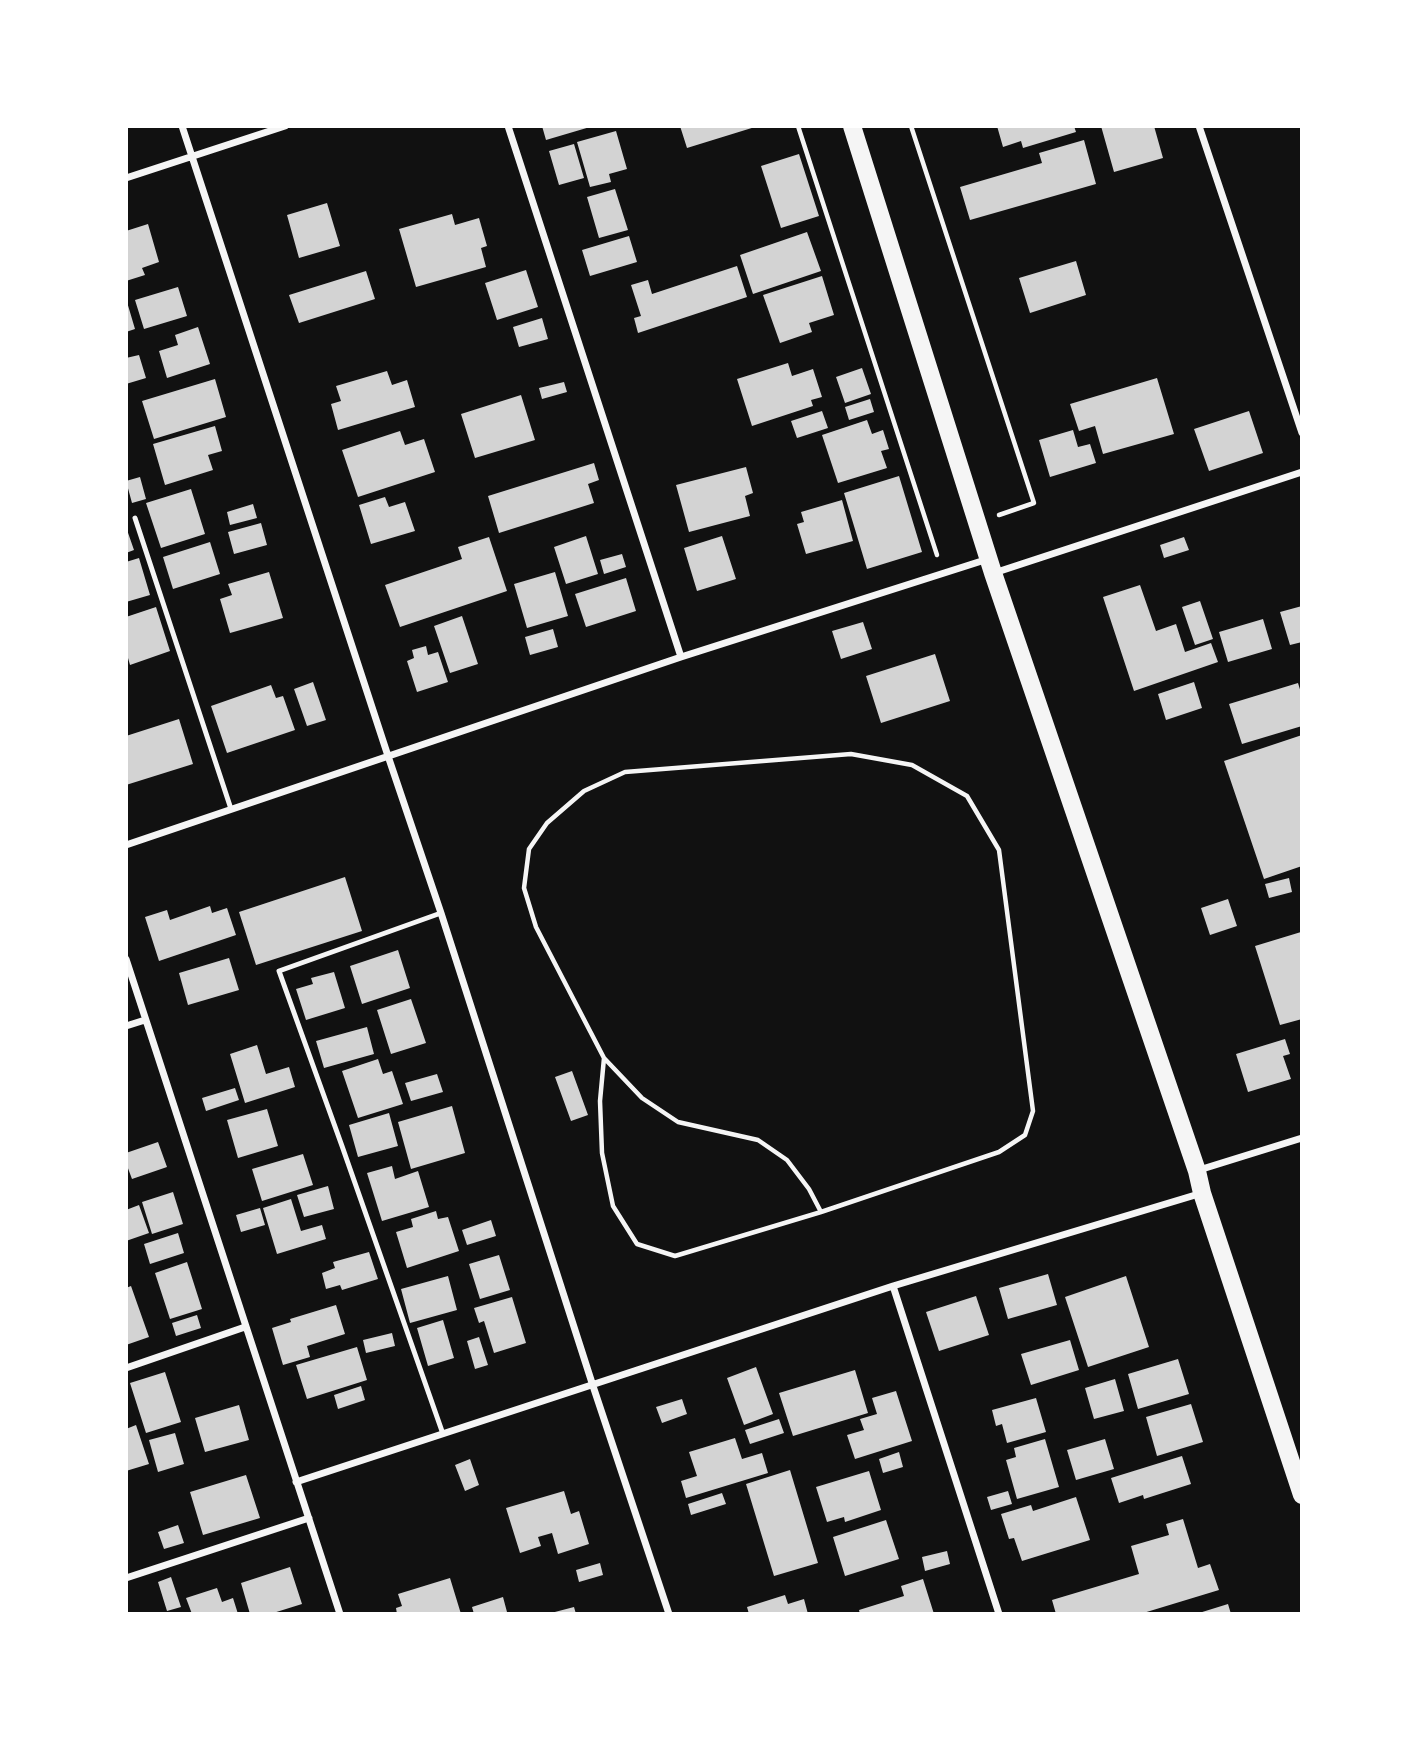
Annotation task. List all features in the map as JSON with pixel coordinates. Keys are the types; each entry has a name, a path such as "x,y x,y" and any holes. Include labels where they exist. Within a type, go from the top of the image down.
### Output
{"main road":[{"path":"852,126 991,566 1197,1171 1302,1495"}],"street":[{"path":"182,126 669,1614"},
{"path":"126,178 285,126"},
{"path":"508,126 681,657"},
{"path":"1199,126 1302,433"},
{"path":"126,845 681,657 1302,472"},
{"path":"126,959 340,1614"},
{"path":"126,1026 145,1020"},
{"path":"1197,1171 1302,1138"},
{"path":"296,1482 893,1286 1202,1193"},
{"path":"893,1286 999,1614"},
{"path":"126,1368 245,1327"},
{"path":"126,1578 309,1518"}],"lane":[{"path":"135,518 231,809"},
{"path":"441,913 279,971 443,1434"}],"path":[{"path":"798,126 940,562"},
{"path":"911,126 1034,503"},
{"path":"604,1058 600,1101 602,1153 613,1206 637,1244 675,1256 821,1212 999,1152 1025,1135 1033,1111 999,850 967,796 912,765 851,754 625,772 584,791 547,823 529,849 524,888 536,928 604,1058 642,1098 678,1122 758,1140 787,1160 810,1188 821,1212"}],"building":[{"path":"542,126 590,126 590,127 546,140"},
{"path":"680,126 755,126 755,127 687,148"},
{"path":"997,126 1074,126 1076,132 1023,148 1021,141 1003,147"},
{"path":"1101,126 1154,126 1163,158 1114,172"},
{"path":"616,131 627,169 609,174 611,182 590,187 577,142"},
{"path":"1084,140 1096,184 970,220 960,187 1042,163 1039,153"},
{"path":"574,144 584,178 559,185 549,151"},
{"path":"799,154 819,216 781,228 761,166"},
{"path":"615,189 628,230 599,238 587,197"},
{"path":"327,203 340,246 299,258 287,215"},
{"path":"452,214 455,225 479,218 487,246 481,248 486,267 416,287 399,229"},
{"path":"148,224 159,262 142,268 145,275 126,281 126,231"},
{"path":"807,232 821,271 753,294 740,255"},
{"path":"629,236 637,262 590,276 582,250"},
{"path":"1076,261 1086,295 1030,313 1019,278"},
{"path":"737,266 747,297 638,333 634,318 641,316 631,285 648,280 652,294"},
{"path":"526,270 538,307 497,320 485,283"},
{"path":"366,271 375,299 299,323 289,295"},
{"path":"822,276 834,315 809,323 812,332 780,343 763,295"},
{"path":"178,287 187,316 144,329 135,300"},
{"path":"126,303 135,329 126,332"},
{"path":"542,318 548,339 519,347 513,327"},
{"path":"198,327 210,364 167,378 159,351 178,345 175,335"},
{"path":"139,355 146,378 126,384 126,358"},
{"path":"788,363 792,376 813,369 822,397 811,400 813,406 752,426 737,379"},
{"path":"862,368 871,394 845,403 836,377"},
{"path":"387,371 392,385 407,380 415,407 338,430 331,404 341,401 336,386"},
{"path":"1157,378 1174,434 1103,454 1095,426 1079,431 1070,404"},
{"path":"215,379 226,417 154,439 142,401"},
{"path":"564,382 567,392 542,399 539,388"},
{"path":"521,395 535,440 475,458 461,414"},
{"path":"870,399 874,412 849,420 845,407"},
{"path":"822,411 828,428 797,438 791,421"},
{"path":"1249,411 1263,453 1209,471 1194,429"},
{"path":"867,420 872,434 883,430 889,449 881,451 887,468 838,483 822,435"},
{"path":"215,426 222,451 208,455 213,470 165,485 153,444"},
{"path":"1073,430 1078,447 1090,444 1096,463 1050,477 1039,440"},
{"path":"400,431 405,445 424,439 435,472 358,497 342,450"},
{"path":"594,463 599,480 588,484 594,503 499,533 488,496"},
{"path":"746,467 753,493 745,496 750,516 689,532 676,485"},
{"path":"899,476 922,552 867,569 844,493"},
{"path":"140,477 146,499 132,503 126,481"},
{"path":"191,489 205,534 161,548 146,503"},
{"path":"385,497 389,507 405,502 415,531 371,544 359,505"},
{"path":"842,500 853,541 806,554 797,524 804,522 801,512"},
{"path":"253,504 257,518 230,525 227,512"},
{"path":"261,523 267,545 234,554 228,532"},
{"path":"126,527 134,550 126,553"},
{"path":"586,536 598,574 566,584 554,547"},
{"path":"722,536 736,579 697,591 684,548"},
{"path":"489,537 507,591 400,627 385,585 462,559 458,547"},
{"path":"1184,537 1189,550 1164,558 1160,545"},
{"path":"210,542 220,574 173,589 163,557"},
{"path":"622,554 626,567 604,574 600,560"},
{"path":"139,558 150,595 126,602 126,562"},
{"path":"269,572 283,618 230,633 220,599 232,595 228,584"},
{"path":"555,572 568,616 527,628 514,584"},
{"path":"626,578 636,611 586,627 575,594"},
{"path":"1140,585 1156,631 1176,624 1185,652 1211,643 1218,662 1134,691 1103,597"},
{"path":"1200,601 1213,639 1195,645 1182,607"},
{"path":"1302,606 1302,642 1290,645 1280,612"},
{"path":"156,607 170,651 130,665 126,651 126,617"},
{"path":"462,616 478,664 450,673 434,626"},
{"path":"1263,619 1272,649 1228,662 1219,632"},
{"path":"863,622 872,649 841,659 832,631"},
{"path":"553,629 558,647 530,655 525,637"},
{"path":"426,646 428,655 438,652 448,682 417,692 407,661 414,658 412,650"},
{"path":"935,654 950,701 881,723 866,676"},
{"path":"313,682 326,720 307,726 294,689"},
{"path":"1194,682 1202,708 1166,720 1158,694"},
{"path":"1298,683 1302,696 1302,726 1242,744 1229,704"},
{"path":"271,685 276,698 283,696 295,730 227,753 211,706"},
{"path":"179,719 193,764 126,785 126,736"},
{"path":"1302,735 1302,866 1264,879 1224,761"},
{"path":"345,877 362,931 256,965 239,912"},
{"path":"1289,878 1292,892 1269,898 1265,884"},
{"path":"1228,899 1237,926 1210,935 1201,908"},
{"path":"210,906 212,913 227,908 236,935 159,961 145,917 167,910 170,920"},
{"path":"1301,932 1302,1019 1280,1025 1255,946"},
{"path":"398,950 410,988 362,1004 350,966"},
{"path":"229,958 239,990 188,1005 179,973"},
{"path":"334,972 345,1008 306,1020 296,989 313,984 311,978"},
{"path":"411,999 426,1043 391,1054 377,1010"},
{"path":"367,1027 374,1054 324,1068 316,1041"},
{"path":"1285,1039 1290,1054 1283,1056 1291,1079 1248,1092 1236,1054"},
{"path":"257,1045 266,1074 289,1067 295,1087 245,1103 230,1054"},
{"path":"378,1059 383,1074 392,1071 403,1104 358,1118 342,1071"},
{"path":"572,1071 588,1115 571,1121 555,1077"},
{"path":"437,1074 443,1092 411,1101 405,1083"},
{"path":"235,1088 239,1100 206,1111 202,1098"},
{"path":"452,1106 465,1153 411,1169 398,1122"},
{"path":"267,1109 278,1146 238,1158 227,1120"},
{"path":"389,1113 398,1146 358,1157 349,1125"},
{"path":"158,1142 167,1167 132,1179 126,1163 126,1153"},
{"path":"303,1154 313,1185 262,1201 252,1169"},
{"path":"392,1166 395,1179 418,1171 429,1207 382,1221 367,1173"},
{"path":"328,1186 334,1209 304,1217 297,1195"},
{"path":"173,1192 183,1224 152,1234 142,1202"},
{"path":"291,1199 301,1231 322,1225 326,1239 277,1254 263,1208"},
{"path":"139,1205 149,1233 126,1241 126,1210"},
{"path":"260,1208 265,1225 241,1232 236,1215"},
{"path":"436,1211 438,1219 448,1217 459,1251 407,1268 396,1232 413,1227 411,1219"},
{"path":"491,1220 496,1236 467,1245 462,1230"},
{"path":"178,1233 184,1253 150,1264 144,1244"},
{"path":"369,1252 378,1279 342,1290 340,1285 326,1289 322,1273 335,1268 333,1262"},
{"path":"499,1255 510,1290 480,1299 469,1264"},
{"path":"187,1262 202,1309 170,1319 155,1273"},
{"path":"1048,1274 1057,1305 1008,1319 999,1288"},
{"path":"448,1276 457,1310 410,1323 401,1289"},
{"path":"1126,1276 1149,1347 1088,1367 1065,1297"},
{"path":"131,1286 149,1337 126,1345 126,1288"},
{"path":"976,1296 989,1335 939,1351 926,1312"},
{"path":"512,1297 526,1343 494,1353 484,1321 479,1323 474,1308"},
{"path":"336,1305 345,1334 307,1346 310,1357 283,1365 272,1328 291,1322 290,1319"},
{"path":"197,1315 201,1328 176,1336 172,1323"},
{"path":"443,1320 454,1358 428,1366 417,1328"},
{"path":"392,1333 395,1346 366,1353 363,1340"},
{"path":"479,1337 488,1365 475,1369 467,1341"},
{"path":"1070,1340 1079,1370 1031,1385 1021,1354"},
{"path":"357,1347 367,1380 307,1399 296,1365"},
{"path":"1178,1359 1189,1394 1138,1409 1128,1374"},
{"path":"756,1367 773,1414 744,1425 727,1378"},
{"path":"855,1370 868,1413 793,1436 779,1393"},
{"path":"165,1372 181,1422 146,1433 130,1383"},
{"path":"1115,1379 1124,1411 1094,1419 1085,1388"},
{"path":"361,1386 365,1400 338,1409 334,1395"},
{"path":"896,1391 912,1441 855,1459 847,1435 864,1430 860,1419 877,1414 872,1398"},
{"path":"1036,1398 1046,1432 1007,1443 1002,1424 996,1426 992,1410"},
{"path":"682,1399 687,1414 662,1423 656,1407"},
{"path":"1191,1404 1203,1442 1157,1456 1146,1417"},
{"path":"239,1405 249,1440 205,1452 195,1418"},
{"path":"779,1419 784,1433 750,1444 745,1430"},
{"path":"136,1425 149,1464 126,1471 126,1429"},
{"path":"175,1433 184,1464 158,1472 149,1440"},
{"path":"735,1438 742,1459 762,1453 768,1473 686,1498 681,1481 697,1476 689,1452"},
{"path":"1045,1439 1059,1487 1017,1499 1006,1460 1016,1457 1014,1448"},
{"path":"1105,1439 1114,1469 1076,1480 1067,1450"},
{"path":"899,1452 903,1467 883,1473 879,1459"},
{"path":"1182,1456 1191,1484 1144,1499 1143,1495 1119,1503 1111,1478"},
{"path":"470,1459 479,1485 465,1491 455,1465"},
{"path":"790,1470 818,1563 774,1576 746,1484"},
{"path":"869,1471 881,1510 845,1522 844,1517 827,1522 816,1487"},
{"path":"246,1475 260,1518 203,1535 190,1492"},
{"path":"564,1491 571,1514 579,1511 589,1544 558,1554 552,1533 538,1537 541,1546 520,1553 506,1508"},
{"path":"1008,1491 1012,1504 991,1510 987,1497"},
{"path":"722,1493 726,1504 691,1515 688,1504"},
{"path":"1076,1497 1090,1540 1022,1561 1014,1538 1009,1539 1001,1514 1031,1505 1033,1511"},
{"path":"1183,1519 1198,1568 1210,1564 1219,1590 1140,1614 1056,1614 1052,1600 1139,1574 1131,1546 1169,1535 1166,1524"},
{"path":"886,1520 899,1559 845,1576 833,1537"},
{"path":"178,1525 184,1543 164,1549 158,1532"},
{"path":"947,1551 950,1564 925,1571 922,1557"},
{"path":"600,1563 603,1575 579,1582 576,1570"},
{"path":"290,1567 302,1604 270,1614 250,1614 241,1583"},
{"path":"171,1577 181,1607 167,1611 158,1582"},
{"path":"450,1578 461,1614 397,1614 396,1608 402,1606 398,1594"},
{"path":"923,1579 934,1614 860,1614 859,1610 904,1596 901,1586"},
{"path":"217,1588 222,1602 233,1598 238,1614 192,1614 186,1598"},
{"path":"785,1595 788,1604 804,1599 808,1614 749,1614 747,1607"},
{"path":"503,1597 507,1612 474,1614 472,1607"},
{"path":"1228,1604 1231,1614 1199,1614 1199,1613"},
{"path":"574,1607 576,1614 551,1614 551,1613"}]}
